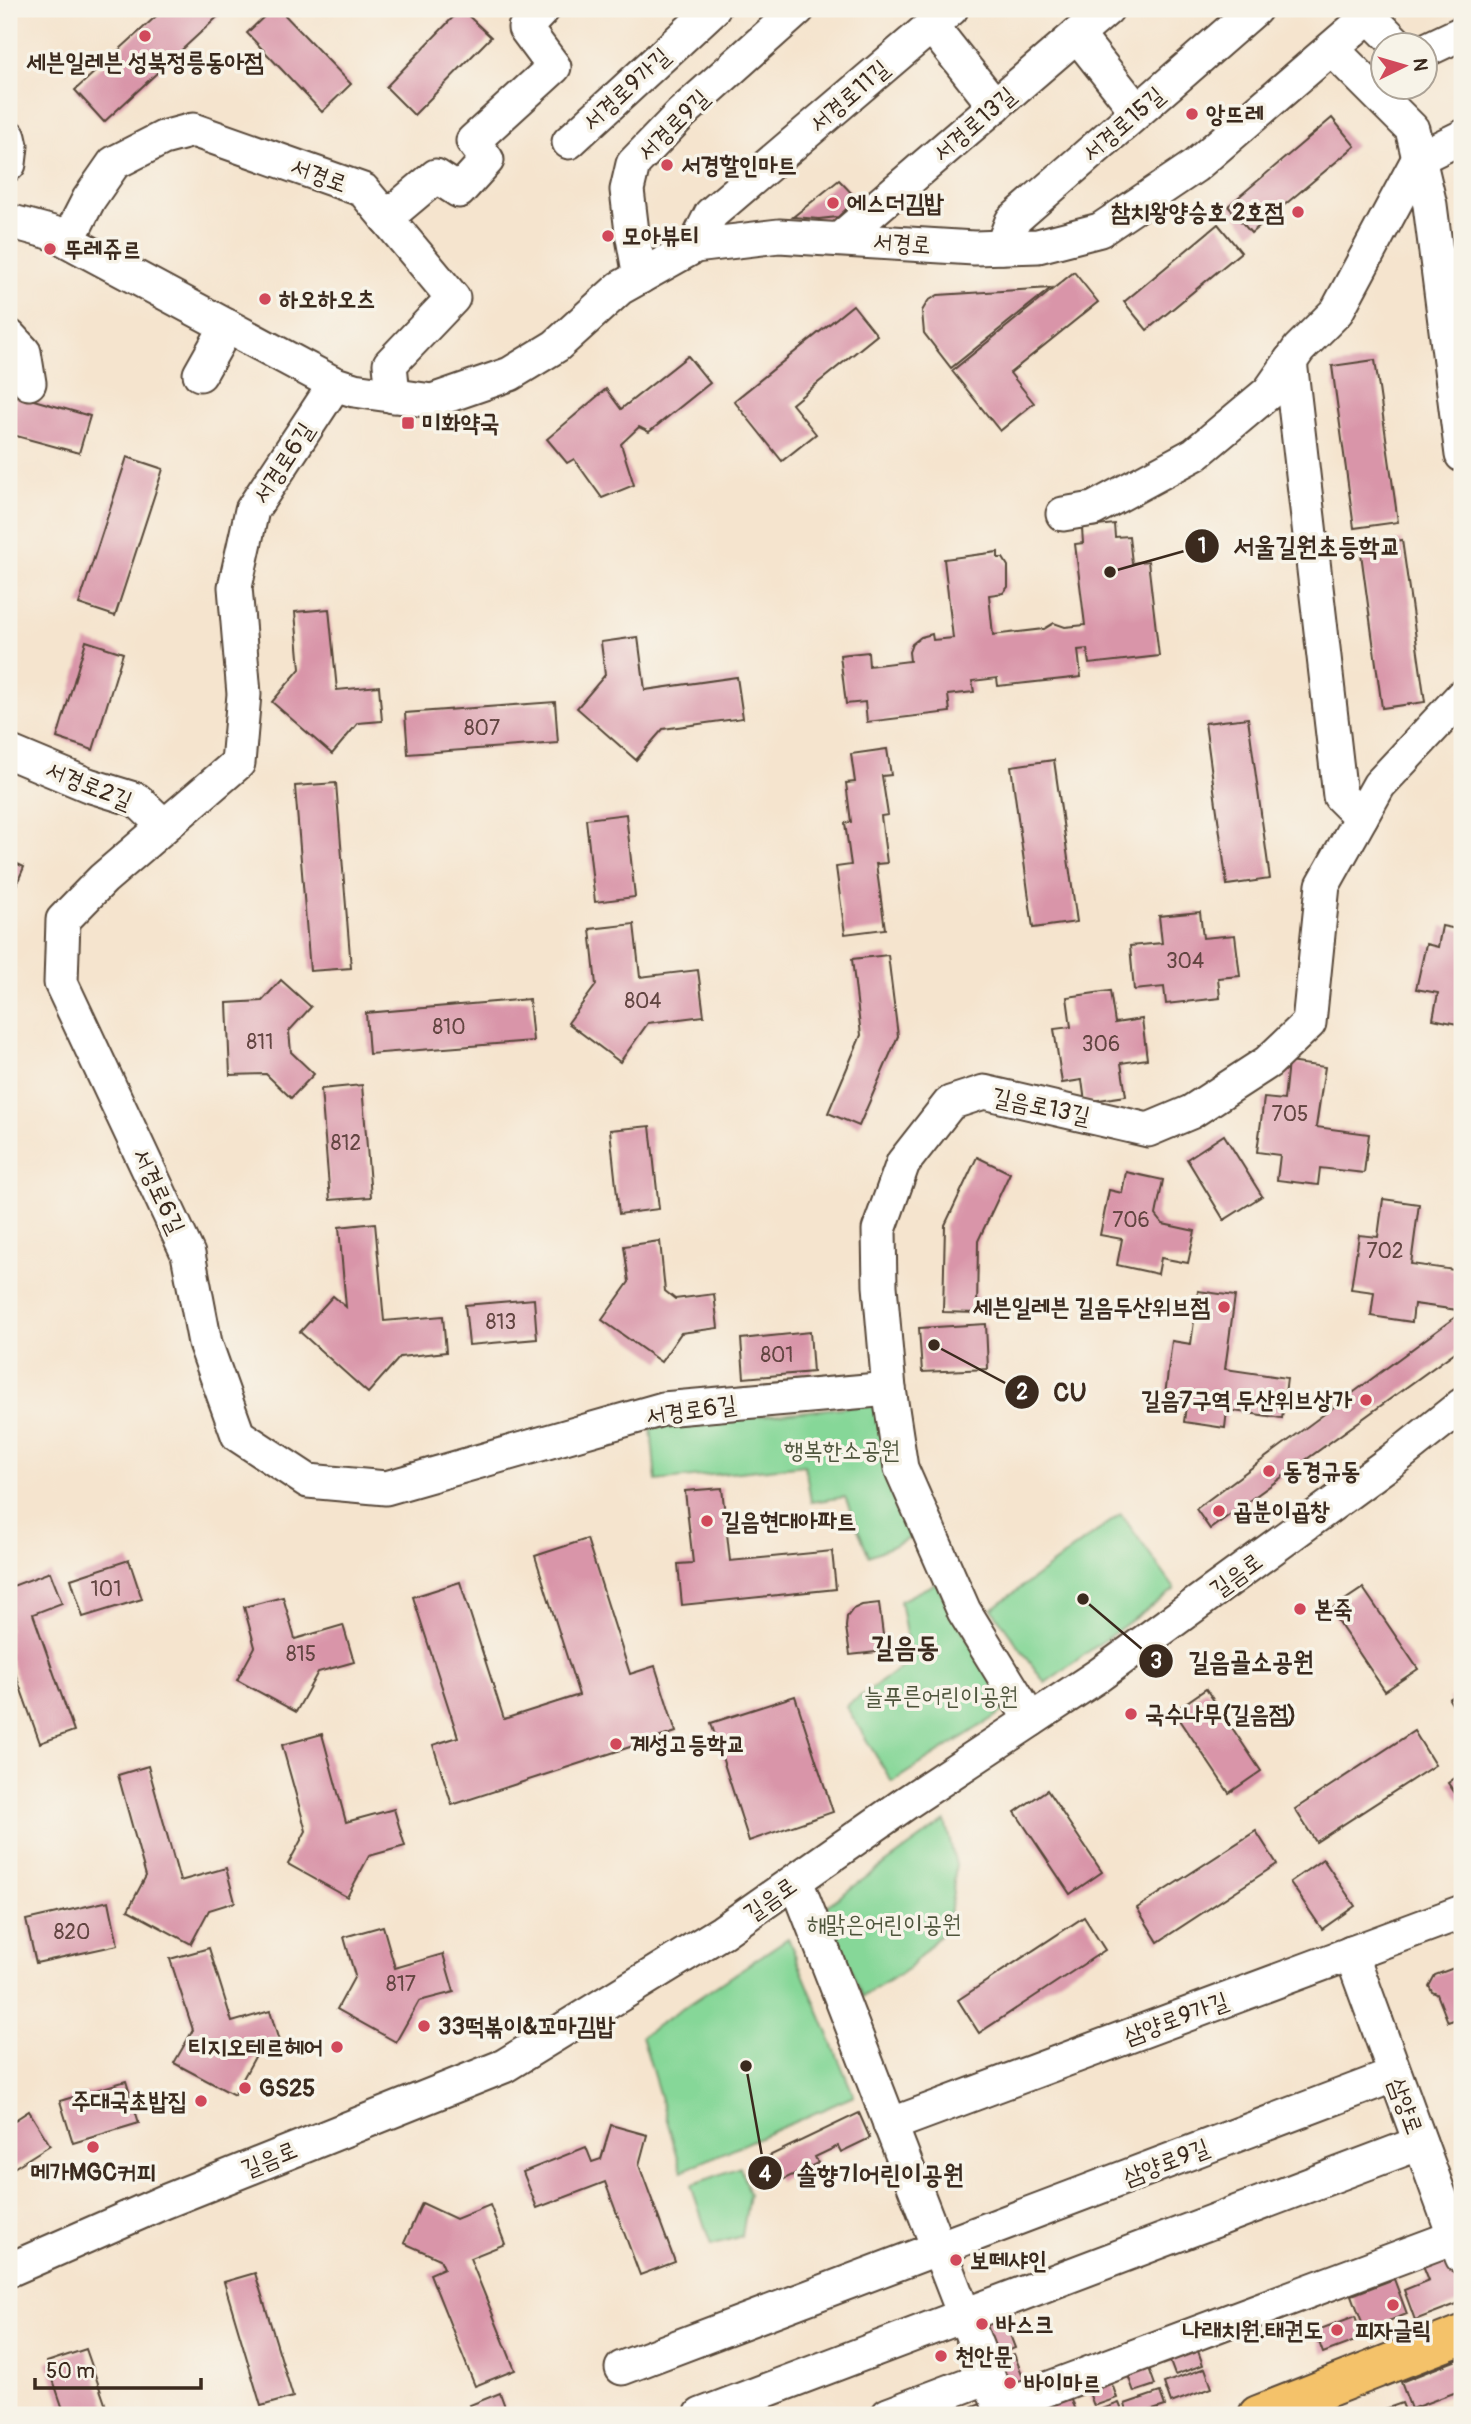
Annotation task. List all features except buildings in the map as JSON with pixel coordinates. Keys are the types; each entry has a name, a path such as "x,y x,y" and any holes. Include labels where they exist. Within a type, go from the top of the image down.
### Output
{"main road":[{"path":"1258,2415 1462,2335"}],"street":[{"path":"386,218 436,176 459,191 487,160 473,141 554,67 524,28 543,9"},
{"name":"서경로9가길","path":"569,142 713,9"},
{"name":"서경로9길","path":"640,277 627,190 633,163 682,113 798,9"},
{"name":"서경로13길","path":"840,239 1107,9"},
{"name":"서경로15길","path":"1002,247 1012,220 1255,9"},
{"path":"1373,12 1388,32"},
{"name":"서경로","path":"9,221 68,240 335,384 354,390 432,401 510,374 556,345 620,288 695,246 779,236 974,248 1038,246 1101,230 1195,166 1373,12"},
{"path":"941,17 995,106"},
{"name":"서경로11길","path":"695,246 711,214 941,17"},
{"path":"1440,43 1462,33"},
{"path":"1077,35 1137,111"},
{"path":"1332,49 1412,128 1430,205 1462,455"},
{"name":"서경로","path":"68,240 89,199 114,163 163,138 193,130 363,190 453,298 390,364 393,396"},
{"path":"9,137 12,146 9,164"},
{"path":"1063,514 1093,509 1195,454 1269,392 1299,348 1337,311 1419,158 1462,137"},
{"path":"200,374 227,326"},
{"path":"9,336 24,352 29,383"},
{"path":"1290,361 1340,796 1361,817"},
{"name":"서경로6길","path":"335,384 252,510 235,587 244,694 238,763 103,879 63,920 61,983 188,1254 205,1343 238,1435 309,1481 386,1488 663,1409 889,1389"},
{"name":"길음로13길","path":"1031,1720 964,1611 901,1468 889,1389 880,1286 879,1230 903,1163 950,1103 984,1092 1148,1130 1191,1112 1268,1062 1309,1023 1323,885 1379,785 1462,696"},
{"name":"서경로2길","path":"9,752 88,785 137,800 164,826"},
{"name":"길음로","path":"9,2270 164,2202 504,2066 722,1932 906,1803 1099,1675 1462,1405"},
{"path":"796,1881 997,2400"},
{"name":"삼양로9가길","path":"890,2124 1462,1912"},
{"name":"삼양로","path":"1351,1953 1458,2247"},
{"name":"삼양로9길","path":"622,2368 1395,2075"},
{"path":"701,2415 1420,2143"},
{"path":"888,2415 997,2400 1458,2247"}],"green space":[{"name":"행복한소공원","path":"877,1404 887,1479 913,1537 869,1556 845,1497 811,1502 805,1465 656,1481 651,1427"},
{"path":"1121,1514 1175,1589 1045,1683 992,1609"},
{"name":"늘푸른어린이공원","path":"936,1583 1007,1709 892,1782 846,1706 911,1661 900,1601"},
{"name":"해맑은어린이공원","path":"945,1821 956,1865 949,1925 909,1968 862,1997 825,1907"},
{"path":"788,1938 854,2096 682,2171 642,2036"},
{"path":"740,2167 749,2194 742,2236 711,2245 691,2185"}],"place":[{"name":"세븐일레븐 성북정릉동아점","path":"145,36"},
{"name":"앙뜨레","path":"1192,114"},
{"name":"서경할인마트","path":"667,165"},
{"name":"에스더김밥","path":"833,203"},
{"name":"참치왕양승호 2호점","path":"1298,212"},
{"name":"모아뷰티","path":"608,236"},
{"name":"뚜레쥬르","path":"50,249"},
{"name":"하오하오츠","path":"265,299"},
{"name":"미화약국","path":"408,423"},
{"name":"서울길원초등학교","path":"1110,572"},
{"name":"세븐일레븐 길음두산위브점","path":"1224,1307"},
{"name":"CU","path":"934,1345"},
{"name":"길음7구역 두산위브상가","path":"1366,1400"},
{"name":"동경규동","path":"1269,1471"},
{"name":"곱분이곱창","path":"1219,1511"},
{"name":"길음현대아파트","path":"707,1521"},
{"name":"길음골소공원","path":"1083,1599"},
{"name":"본죽","path":"1300,1609"},
{"name":"국수나무(길음점)","path":"1131,1714"},
{"name":"계성고등학교","path":"616,1744"},
{"name":"33떡볶이&꼬마김밥","path":"424,2026"},
{"name":"티지오테르헤어","path":"337,2047"},
{"name":"솔향기어린이공원","path":"746,2066"},
{"name":"GS25","path":"245,2088"},
{"name":"주대국초밥집","path":"201,2101"},
{"name":"메가MGC커피","path":"93,2147"},
{"name":"보떼샤인","path":"956,2260"},
{"name":"피자글릭","path":"1393,2305"},
{"name":"바스크","path":"982,2324"},
{"name":"나래치원.태권도","path":"1337,2330"},
{"name":"천안문","path":"941,2356"},
{"name":"바이마르","path":"1010,2383"}],"district":[{"name":"길음동","path":"905,1646"}]}
